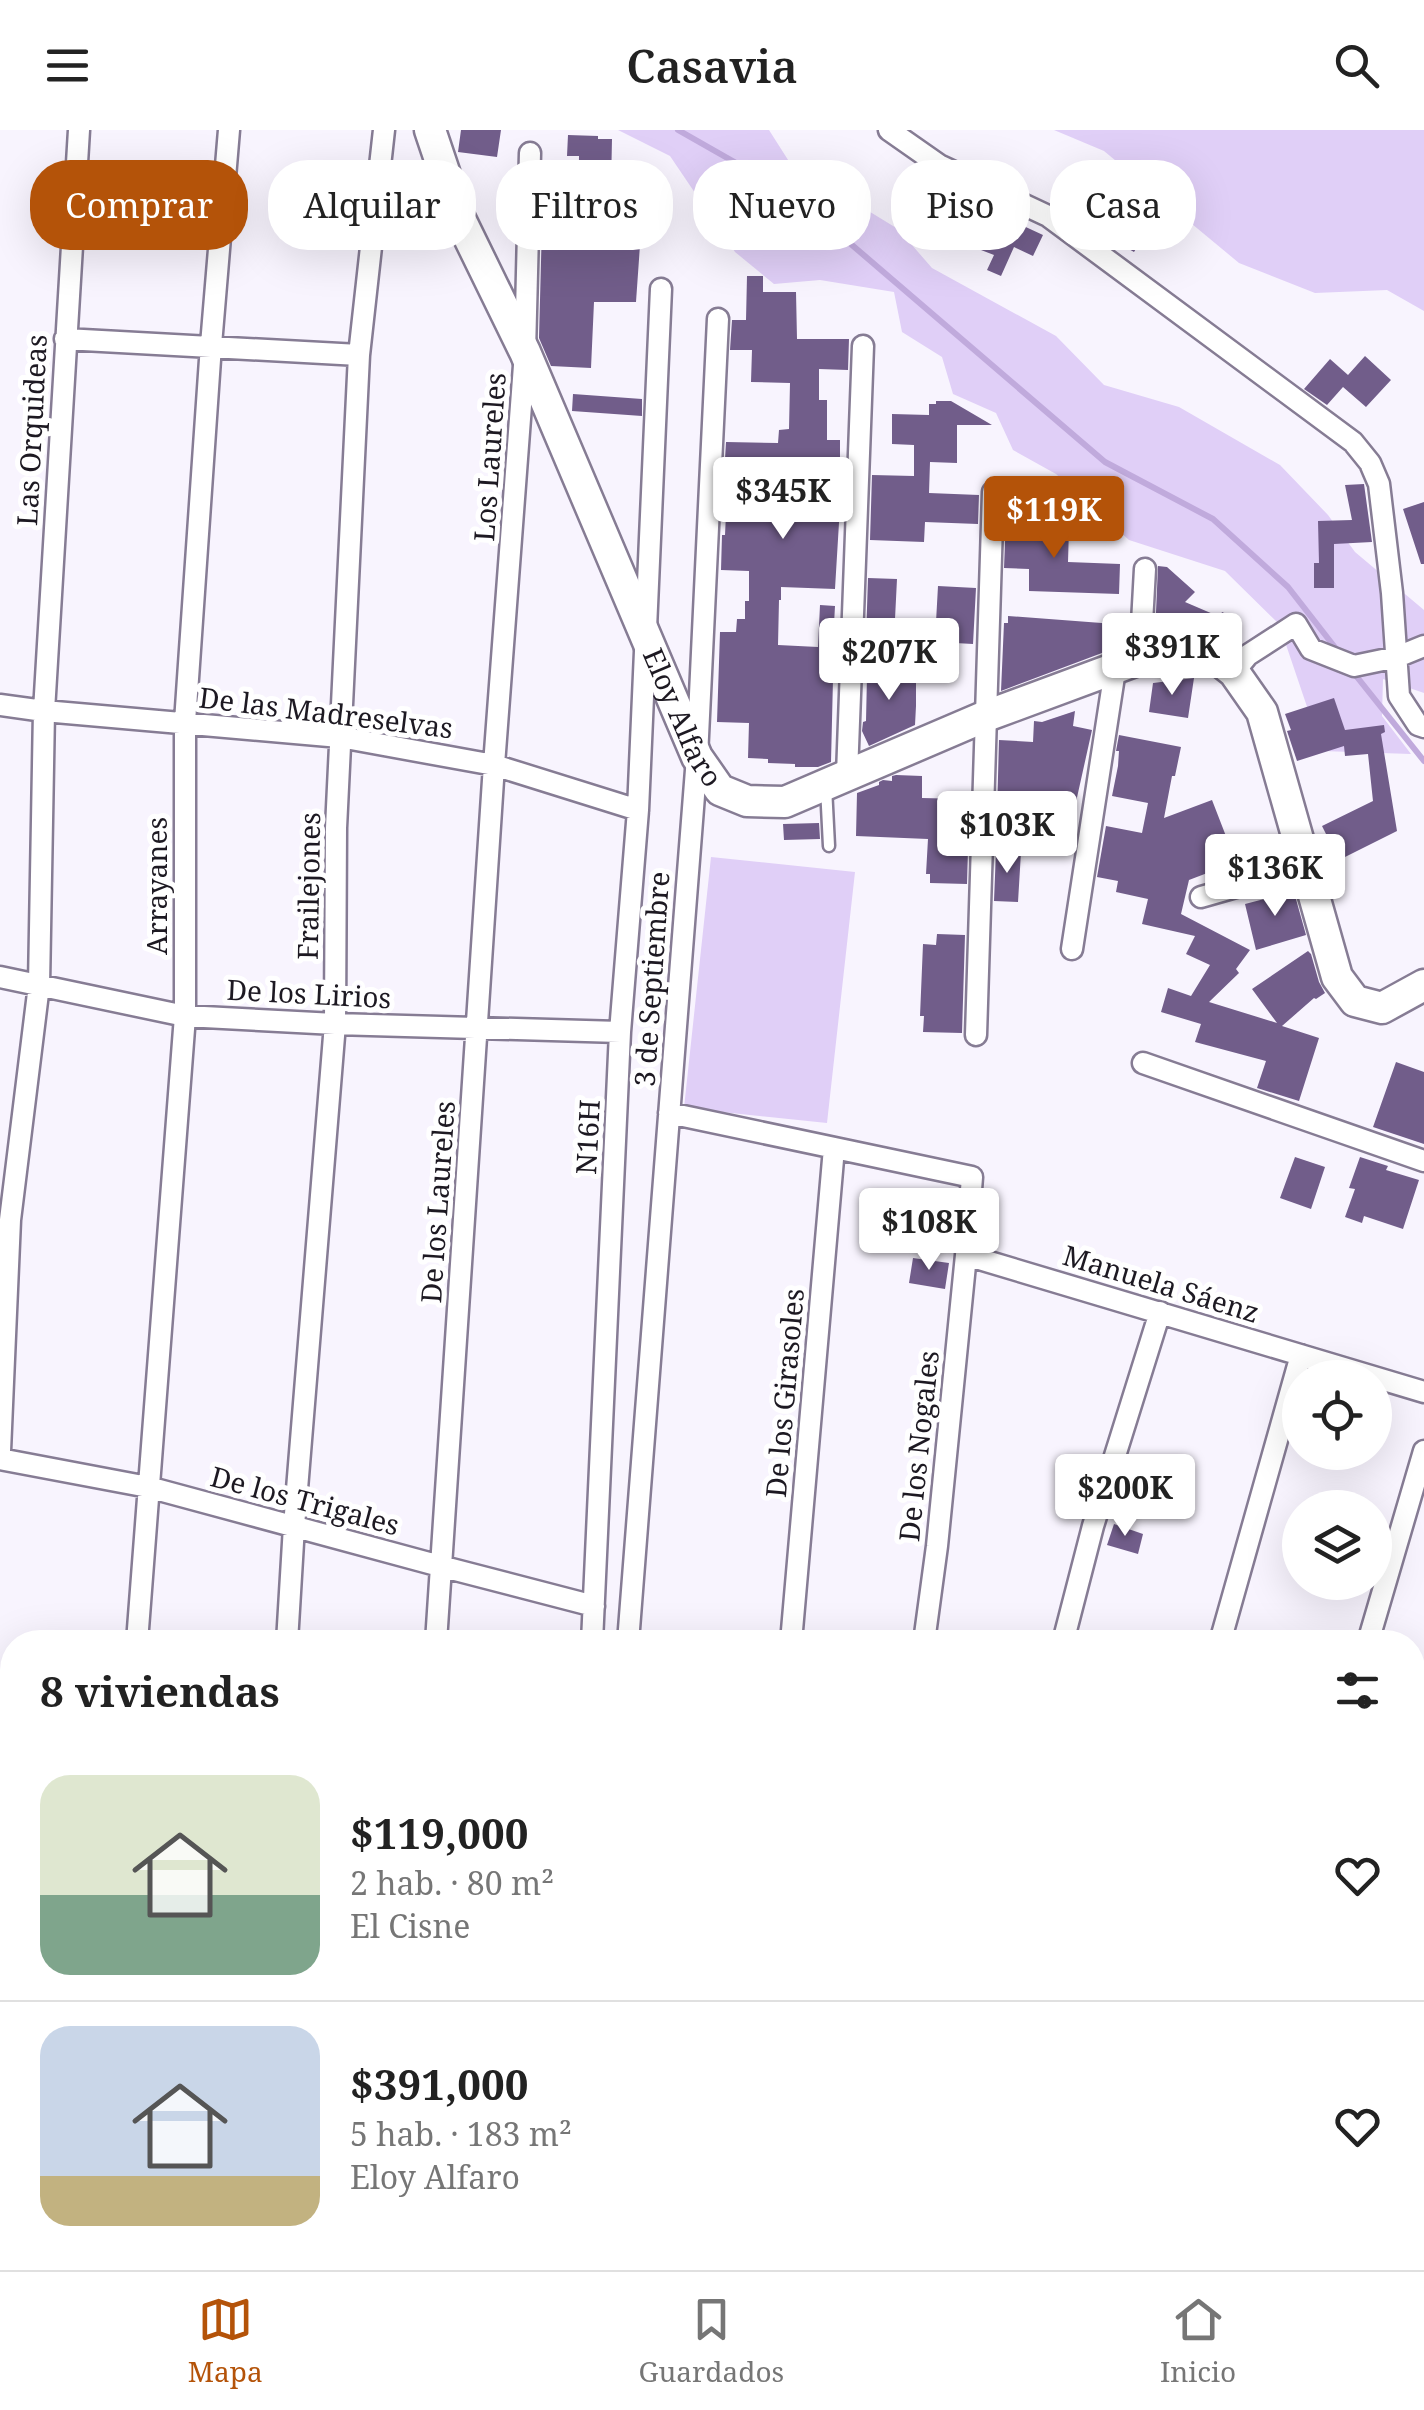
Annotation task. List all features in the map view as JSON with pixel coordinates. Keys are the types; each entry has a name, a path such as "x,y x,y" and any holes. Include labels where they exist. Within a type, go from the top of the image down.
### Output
{"street":[{"name":"Las Orquideas","path":"0,1451 10,1220 39,984 44,711 78,130"},
{"name":"Arrayanes","path":"139,1630 185,1016 185,722 229,130"},
{"name":"Frailejones","path":"288,1630 335,1024 336,828 360,355 384,130"},
{"name":"Eloy Alfaro","path":"430,130 460,220 525,352 696,757 720,790 747,801 785,802 986,716 1128,664 1184,653 1215,658 1234,672"},
{"path":"890,130 939,165 1048,216 1353,442 1370,463 1379,484 1399,696 1418,725 1424,727"},
{"name":"Los Laureles","path":"494,765 525,352 530,152"},
{"name":"N16H","path":"593,1630 620,1032 638,810 662,289"},
{"name":"3 de Septiembre","path":"633,1630 696,757 718,319"},
{"path":"65,338 360,355"},
{"path":"836,779 864,346"},
{"path":"976,1035 993,492"},
{"path":"1072,948 1145,569"},
{"path":"1424,646 1354,666 1311,649 1296,624 1248,655 1234,672 1262,712 1337,977 1355,1001 1382,1008 1424,985"},
{"name":"De las Madreselvas","path":"0,705 340,737 494,765 638,810"},
{"name":"De los Laureles","path":"437,1630 494,765"},
{"path":"1201,897 1306,867"},
{"name":"De los Lirios","path":"0,977 185,1016 620,1032"},
{"path":"1144,1064 1424,1160"},
{"path":"669,1114 972,1177 966,1256"},
{"name":"De los Girasoles","path":"791,1630 834,1148"},
{"name":"Manuela Sáenz","path":"966,1256 1424,1392"},
{"name":"De los Nogales","path":"926,1630 966,1256"},
{"path":"1066,1630 1160,1312"},
{"path":"1223,1630 1302,1355"},
{"path":"1372,1630 1424,1450"},
{"name":"De los Trigales","path":"0,1459 148,1487 594,1606"}],"lane":[{"path":"829,846 836,779"}],"shaded area":[{"path":"618,130 769,130 788,160 693,160 693,190 670,156"},
{"path":"1054,130 1424,130 1424,311 1387,290 1315,293 1239,263 1196,227 1196,160 1115,160 1104,151"},
{"path":"871,212 891,225 891,250 916,250 932,268 1056,336 1104,385 1179,407 1280,465 1328,515 1355,552 1424,610 1424,693 1383,679 1382,716 1411,754 1322,751 1279,624 1225,571 1129,540 1056,474 1013,450 996,413 953,394 942,357 902,332 894,292 820,280 774,284 735,252 871,250"},
{"path":"711,857 855,872 827,1123 684,1108"}],"building":[{"path":"461,130 501,130 497,157 458,152"},
{"path":"568,135 612,139 612,160 567,156"},
{"path":"1030,229 1043,235 1033,256 1020,250 1030,250"},
{"path":"541,250 640,250 636,302 594,302 591,368 551,366 539,338"},
{"path":"981,250 1013,250 1001,276 987,270 994,255"},
{"path":"747,276 763,276 763,292 796,292 797,339 849,339 848,370 819,369 819,400 827,400 827,440 840,440 840,487 844,489 835,589 781,587 779,600 778,645 818,647 820,605 835,606 831,762 818,767 748,758 749,723 717,722 720,632 736,632 737,619 745,619 745,601 749,601 749,571 721,570 726,514 734,514 735,477 724,476 726,442 778,443 779,430 789,429 790,383 751,382 752,350 730,350 732,320 746,320"},
{"path":"1365,356 1391,380 1366,407 1343,387 1327,405 1304,389 1330,359 1348,375"},
{"path":"573,394 642,399 642,416 572,411"},
{"path":"951,401 992,425 957,425 957,463 930,462 929,493 979,495 978,524 925,522 924,542 870,540 872,475 914,476 914,445 892,444 892,414 929,415 929,404"},
{"path":"1364,484 1372,542 1334,544 1334,588 1314,588 1314,563 1319,563 1318,521 1352,520 1345,485"},
{"path":"1424,502 1424,564 1421,564 1403,509"},
{"path":"1006,517 1028,517 1028,526 1069,528 1068,562 1120,564 1119,594 1029,591 1029,569 1004,568"},
{"path":"1158,566 1167,567 1195,592 1185,602 1220,617 1222,612 1237,619 1227,642 1195,629 1155,635"},
{"path":"868,578 897,579 895,619 936,622 938,586 976,588 973,644 866,638"},
{"path":"1008,616 1128,625 1126,644 1001,691 1004,623 1008,623"},
{"path":"871,668 916,670 916,706 915,725 869,746 862,731"},
{"path":"1194,678 1188,718 1149,712 1153,683"},
{"path":"1334,698 1345,730 1384,725 1385,732 1381,734 1397,831 1339,860 1322,826 1373,801 1368,754 1345,756 1344,746 1297,761 1285,714"},
{"path":"1075,711 1073,726 1092,730 1068,838 1041,832 1044,820 1038,815 997,814 999,740 1033,742 1034,721"},
{"path":"1119,735 1181,747 1164,818 1212,800 1236,862 1189,880 1181,914 1250,950 1236,969 1239,973 1209,1002 1277,1023 1252,989 1308,951 1311,954 1325,993 1282,1026 1319,1038 1299,1101 1257,1088 1266,1061 1195,1042 1201,1024 1161,1012 1168,988 1191,996 1210,965 1186,954 1195,936 1142,924 1148,899 1116,892 1118,881 1097,877 1106,826 1142,833 1148,803 1112,796"},
{"path":"896,775 922,776 922,798 965,799 963,849 968,849 967,884 930,883 930,874 926,874 928,839 856,836 857,793 883,780 892,781"},
{"path":"819,823 820,839 784,840 783,824"},
{"path":"996,851 1021,852 1018,902 994,901"},
{"path":"1292,885 1306,935 1256,950 1245,904 1272,897 1271,891"},
{"path":"937,934 965,935 962,1033 923,1032 923,944 936,945"},
{"path":"1396,1062 1424,1072 1424,1144 1373,1127"},
{"path":"1295,1157 1325,1167 1311,1209 1280,1198"},
{"path":"1360,1157 1419,1180 1403,1229 1364,1216 1362,1223 1345,1217 1355,1189 1349,1188"},
{"path":"913,1258 949,1263 945,1289 909,1283"},
{"path":"1114,1524 1143,1534 1138,1554 1107,1545"}],"waterway":[{"path":"678,130 796,197 1105,462 1213,519 1288,587 1337,650"},
{"path":"1353,672 1424,761"}]}
